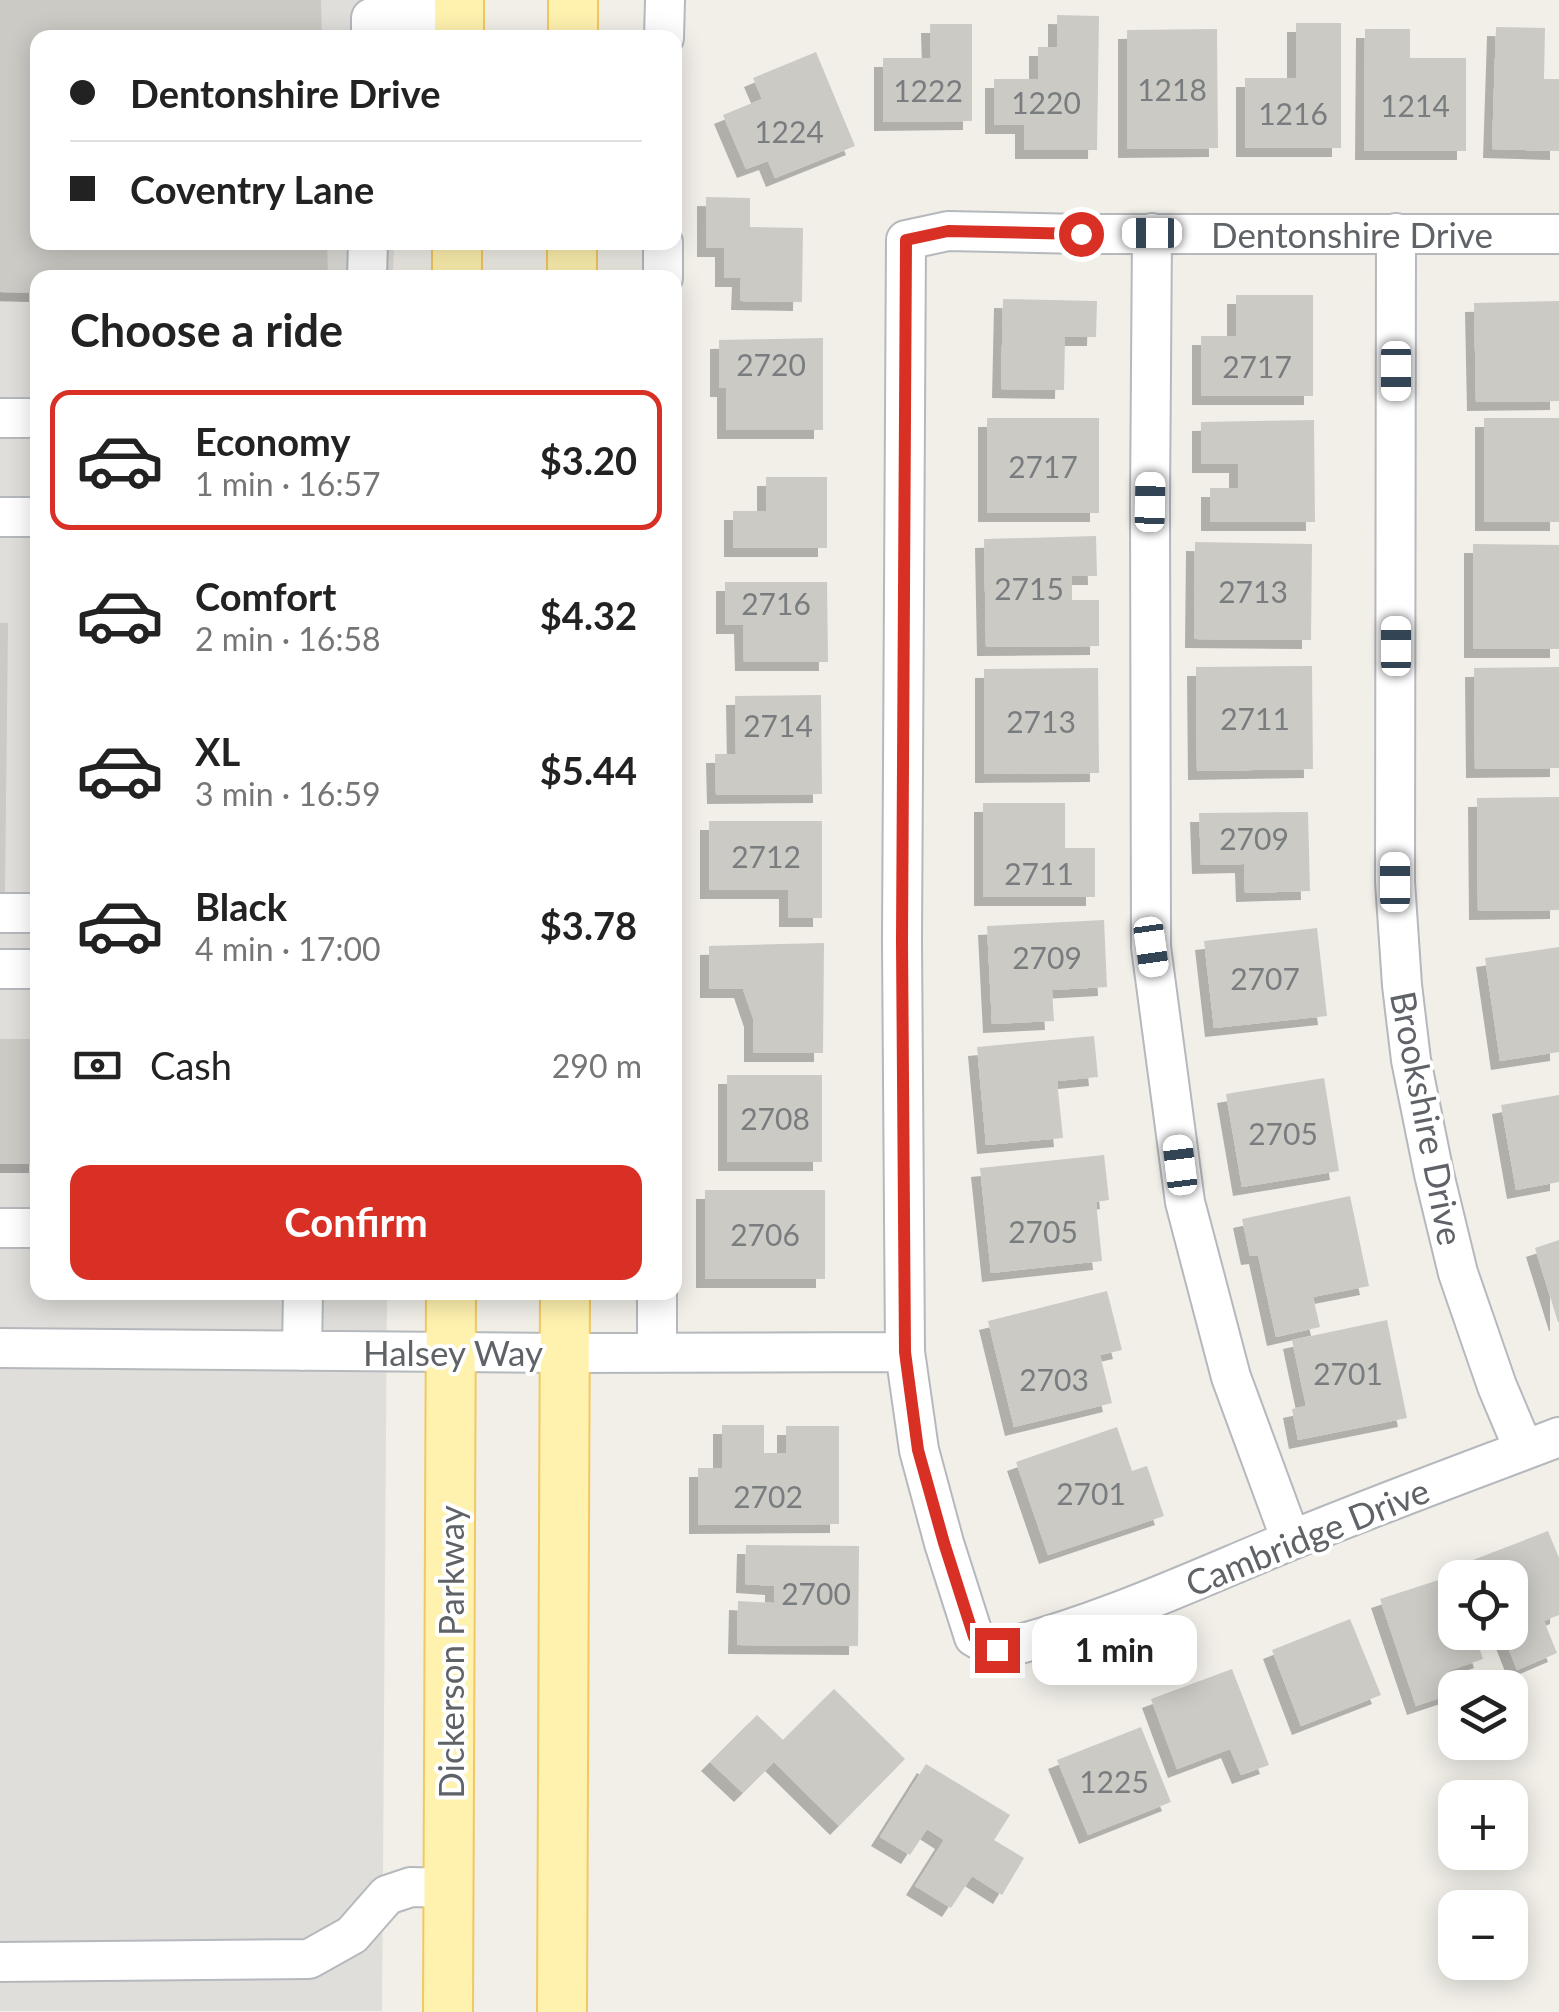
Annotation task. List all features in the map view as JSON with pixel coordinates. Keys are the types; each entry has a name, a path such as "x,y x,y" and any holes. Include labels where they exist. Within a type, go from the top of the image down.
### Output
{"main road":[{"path":"573,0 573,30"},
{"name":"Dickerson Parkway","path":"448,2012 451,1300"},
{"path":"562,2012 564,1300"}],"street":[{"path":"664,0 664,30"},
{"path":"371,30 371,18 459,17"},
{"name":"Dentonshire Drive","path":"905,1352 902,941 906,240 948,231 1559,234"},
{"path":"1152,233 1151,947 1185,1202 1232,1377 1291,1540"},
{"name":"Brookshire Drive","path":"1396,233 1395,882 1402,985 1411,1060 1458,1274 1496,1386 1524,1450"},
{"path":"0,418 30,418"},
{"path":"0,516 30,517"},
{"path":"0,913 30,913"},
{"path":"0,969 30,969"},
{"path":"0,1228 30,1228"},
{"path":"302,1351 304,1300"},
{"path":"657,1351 658,1300"},
{"name":"Halsey Way","path":"0,1348 905,1352"},
{"name":"Cambridge Drive","path":"905,1352 918,1450 944,1543 974,1637 997,1650 1096,1620 1559,1437"},
{"path":"0,1962 308,1959 352,1935 388,1895 411,1888 449,1888"}],"shaded area":[{"path":"0,0 395,0 395,30 30,30 30,250 394,250 393,270 30,270 30,1300 387,1300 382,2011 0,2011"}],"building":[{"path":"0,0 321,0 322,30 30,30 30,250 327,250 328,270 30,270 30,293 0,292"},
{"path":"1057,15 1099,16 1097,150 1024,150 1024,125 994,125 994,79 1038,79 1038,47 1057,47"},
{"path":"1296,23 1341,23 1341,148 1245,148 1245,78 1296,78"},
{"path":"930,24 972,24 972,121 883,122 883,58 931,58"},
{"path":"1496,27 1545,28 1544,79 1559,79 1559,151 1492,149"},
{"path":"1217,29 1218,148 1127,149 1127,30"},
{"path":"1365,29 1410,29 1410,58 1466,58 1466,151 1364,151"},
{"path":"816,52 855,146 775,178 768,161 746,169 723,115 762,99 753,78"},
{"path":"706,197 750,198 750,227 803,228 802,302 740,301 741,278 724,278 724,248 706,248"},
{"path":"1236,295 1313,295 1313,396 1201,396 1201,336 1236,336"},
{"path":"1003,299 1097,301 1096,337 1065,337 1064,390 1001,389"},
{"path":"1559,301 1559,401 1476,402 1474,303"},
{"path":"823,338 823,430 726,430 726,388 719,388 719,340"},
{"path":"987,418 1099,418 1099,513 987,513"},
{"path":"1484,418 1559,418 1559,522 1484,522"},
{"path":"1314,420 1315,522 1210,522 1210,488 1238,488 1238,464 1201,464 1201,422"},
{"path":"766,477 827,477 827,548 733,548 733,511 766,511"},
{"path":"1096,536 1097,576 1072,576 1072,600 1099,600 1099,646 986,647 984,539"},
{"path":"1195,542 1312,544 1311,640 1194,639"},
{"path":"1473,544 1559,545 1559,649 1473,649"},
{"path":"725,582 827,582 828,662 744,662 743,625 725,625"},
{"path":"0,623 8,623 5,892 0,892"},
{"path":"1312,666 1313,769 1197,771 1196,667"},
{"path":"1559,667 1559,768 1475,769 1474,668"},
{"path":"1098,668 1099,773 984,774 984,669"},
{"path":"821,695 822,794 716,795 715,754 736,754 735,696"},
{"path":"1559,797 1559,910 1478,911 1477,798"},
{"path":"983,803 1065,803 1065,848 1095,848 1095,897 983,897"},
{"path":"1308,812 1310,891 1245,893 1244,864 1201,865 1199,813"},
{"path":"709,821 822,821 822,918 788,918 788,890 709,890"},
{"path":"1104,920 1107,987 1052,990 1054,1021 992,1024 987,926"},
{"path":"1317,928 1327,1016 1214,1028 1204,941"},
{"path":"824,943 823,1053 753,1053 753,1018 743,989 709,989 709,946"},
{"path":"1559,947 1559,1052 1500,1061 1485,958"},
{"path":"1094,1036 1098,1077 1057,1081 1063,1138 986,1145 977,1047"},
{"path":"0,1039 30,1039 30,1164 0,1164"},
{"path":"727,1075 822,1075 822,1162 727,1162"},
{"path":"1324,1078 1339,1171 1242,1187 1226,1094"},
{"path":"1559,1095 1559,1182 1516,1190 1501,1105"},
{"path":"1104,1155 1109,1200 1096,1202 1102,1261 991,1273 980,1168"},
{"path":"705,1190 825,1190 825,1279 705,1279"},
{"path":"1350,1196 1369,1286 1313,1297 1320,1327 1276,1337 1258,1255 1250,1256 1242,1219"},
{"path":"1559,1240 1559,1322 1558,1322 1535,1248"},
{"path":"1107,1291 1122,1350 1100,1355 1112,1403 1014,1427 988,1321"},
{"path":"1387,1320 1407,1418 1298,1440 1292,1409 1306,1406 1292,1340"},
{"path":"722,1425 764,1425 764,1453 786,1453 786,1426 839,1426 839,1524 698,1525 698,1468 722,1468"},
{"path":"1117,1427 1132,1471 1147,1466 1164,1516 1048,1555 1016,1462"},
{"path":"1548,1531 1559,1558 1559,1615 1544,1621 1557,1653 1517,1670 1509,1650 1528,1650 1528,1560 1473,1560"},
{"path":"746,1545 859,1546 858,1646 737,1645 738,1601 774,1603 774,1586 745,1584"},
{"path":"1438,1580 1438,1650 1480,1650 1483,1659 1451,1670 1438,1670 1438,1699 1416,1706 1380,1599"},
{"path":"1350,1619 1381,1695 1301,1726 1272,1650"},
{"path":"1232,1669 1269,1765 1241,1775 1230,1749 1177,1769 1151,1699"},
{"path":"834,1689 905,1759 839,1826 774,1762 743,1793 710,1762 757,1715 783,1740"},
{"path":"1141,1727 1171,1802 1088,1835 1057,1760"},
{"path":"926,1764 1010,1815 994,1840 1024,1858 1002,1895 972,1876 951,1908 915,1886 944,1840 927,1829 910,1855 880,1837"}],"route":[{"path":"997,1650 974,1637 944,1543 918,1450 905,1352 902,941 906,240 948,231 1081,234"}]}
